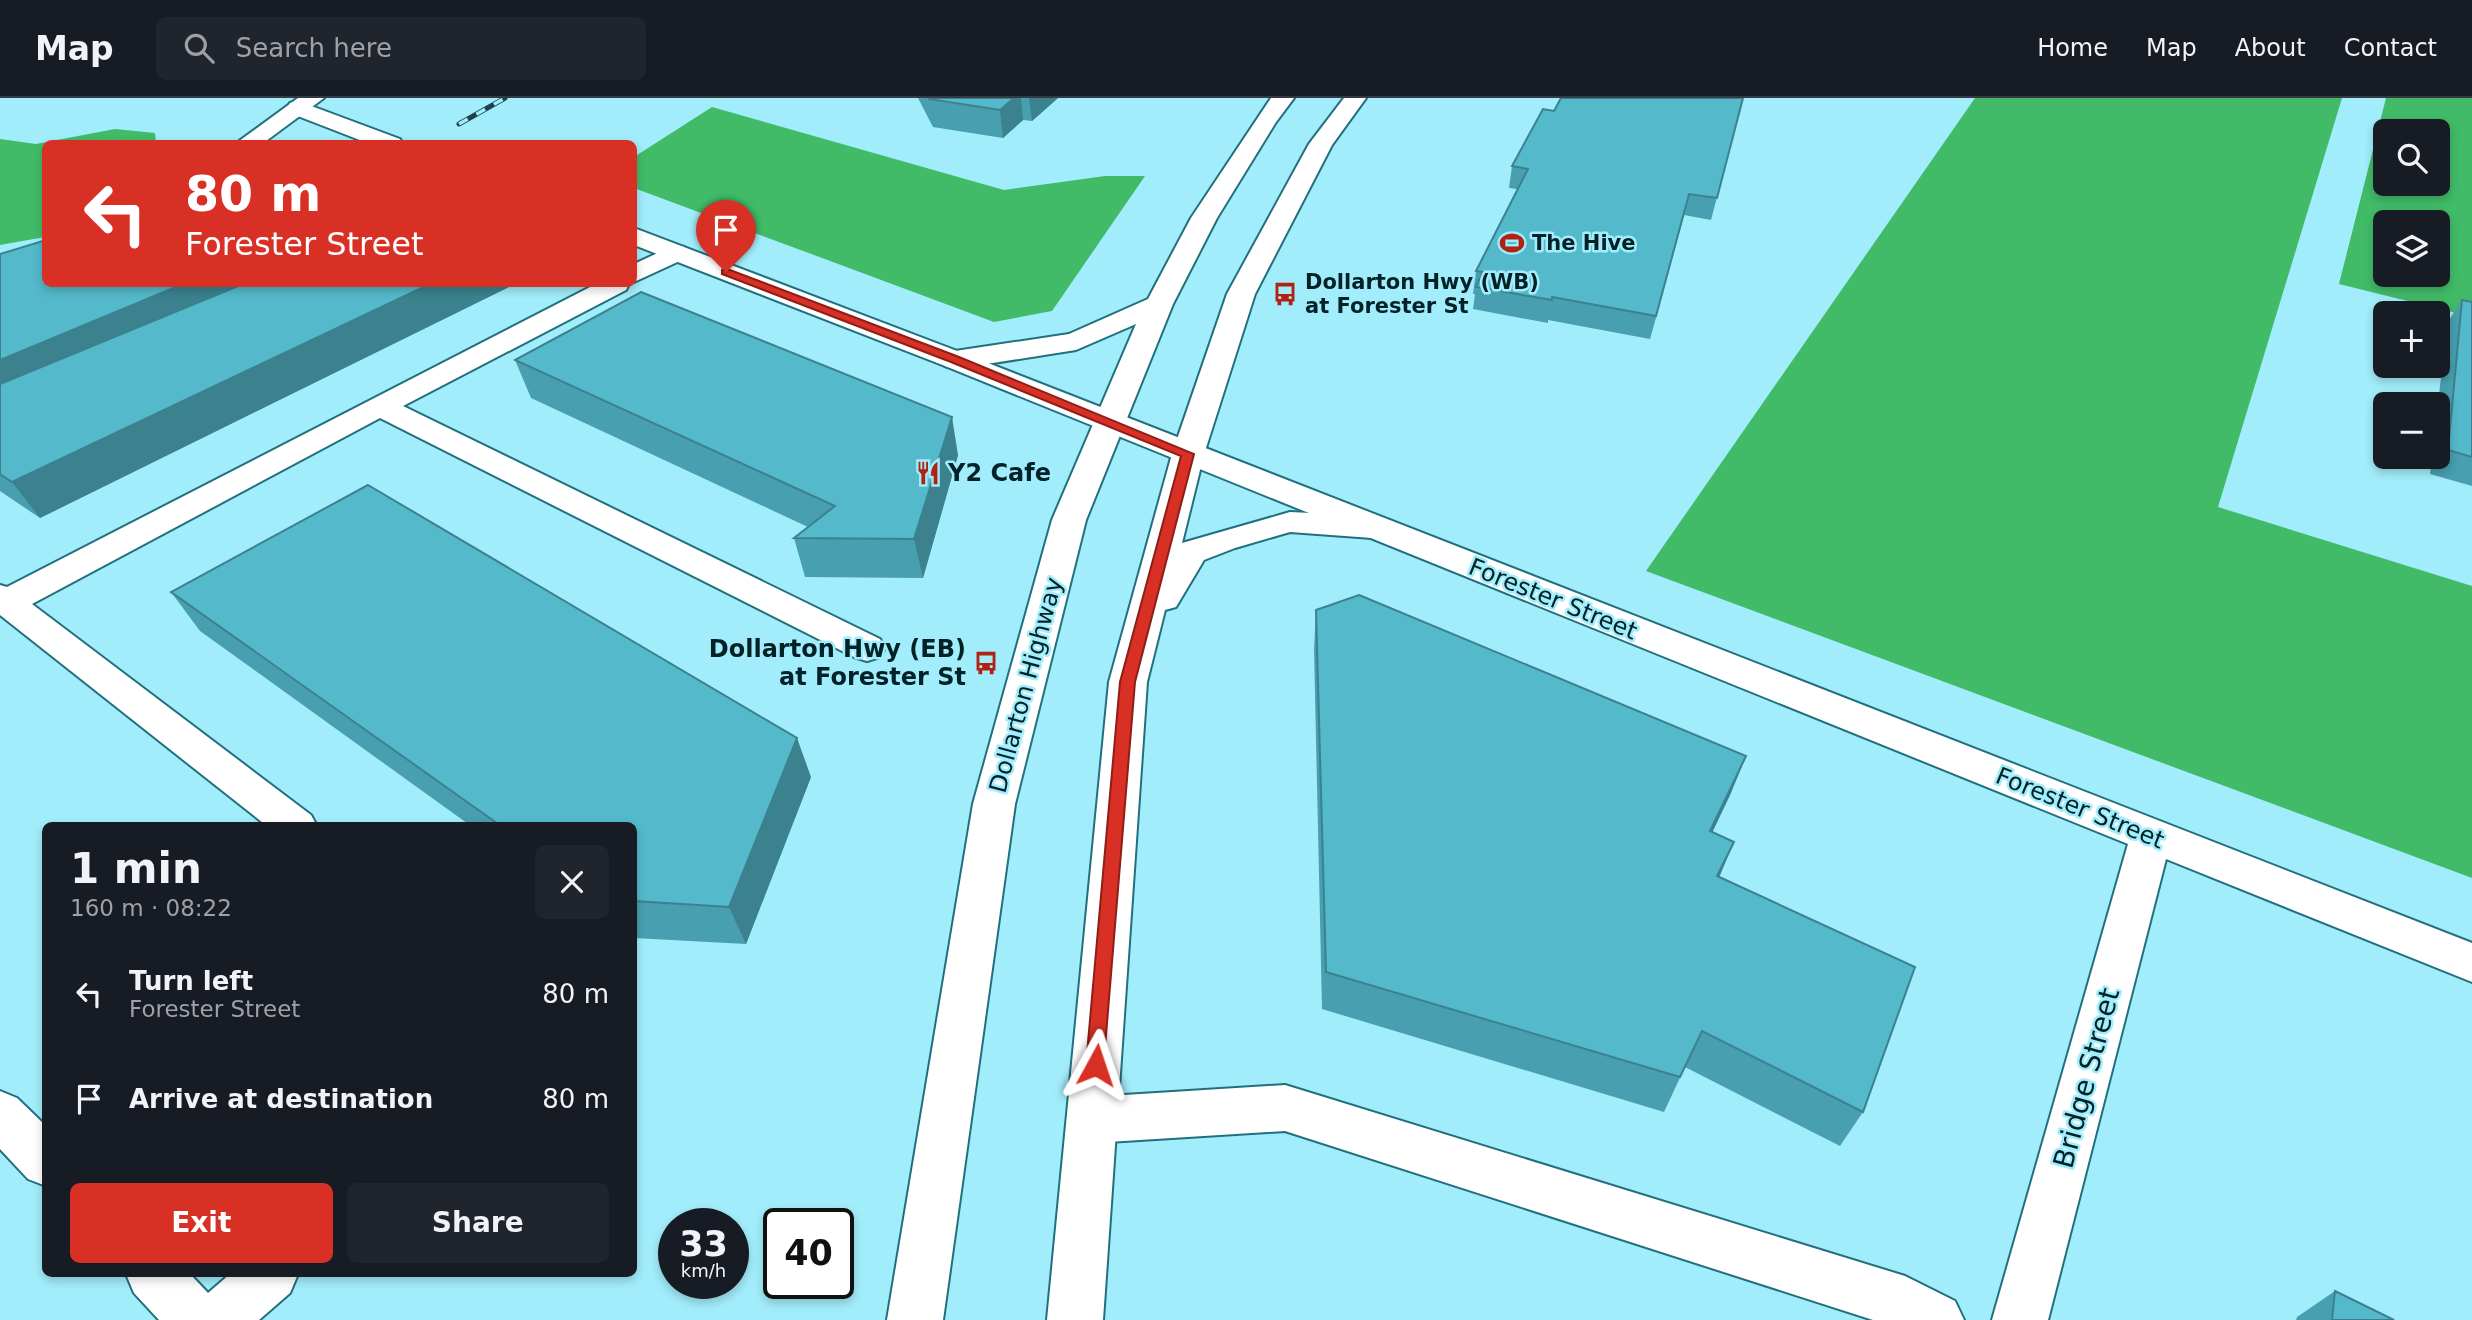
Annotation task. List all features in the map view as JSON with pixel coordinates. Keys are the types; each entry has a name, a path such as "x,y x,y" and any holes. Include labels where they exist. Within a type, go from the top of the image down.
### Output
{"street":[{"path":"275,98 306,103 384,140"},
{"name":"Dollarton Highway","path":"915,1320 994,804 1069,520 1160,304 1204,218 1266,119 1283,98"},
{"path":"1075,1320 1128,682 1188,454 1241,294 1321,144 1355,98"},
{"path":"252,140 306,103"},
{"name":"Forester Street","path":"637,237 955,360 2472,963"},
{"path":"637,272 675,253"},
{"path":"291,822 3,599 610,287"},
{"path":"955,360 1076,341 1160,304"},
{"path":"380,406 867,648"},
{"path":"1140,636 1191,552 1290,522 1372,527"},
{"name":"Bridge Street","path":"2020,1320 2151,836"},
{"path":"1091,1120 1285,1108 1905,1303 1936,1320"},
{"path":"0,1114 42,1158"},
{"path":"156,1277 197,1320"},
{"path":"218,1320 268,1277"}],"green space":[{"path":"1975,98 2342,98 2218,507 2472,586 2472,878 1646,571"},
{"path":"2386,98 2472,98 2472,317 2450,312 2450,301 2408,301 2339,284 2373,149 2373,196 2450,196 2450,119 2381,119"},
{"path":"712,107 1004,190 1105,176 1145,176 1052,311 994,322 637,189 637,155"},
{"path":"115,129 155,133 156,140 57,140"},
{"path":"0,139 42,143 42,238 0,245"}],"building":[{"path":"929,98 1014,98 1000,110"},
{"path":"1561,98 1743,98 1717,198 1689,194 1656,316 1552,297 1552,300 1476,287 1483,272 1476,271 1528,169 1512,166 1543,109 1554,111"},
{"path":"42,241 42,287 176,287 0,360 0,254"},
{"path":"236,287 424,287 12,482 0,474 0,384"},
{"path":"641,292 952,417 914,539 794,538 835,506 515,360"},
{"path":"2462,300 2472,302 2472,457 2450,451"},
{"path":"368,485 797,738 729,907 637,901 637,822 495,822 171,592"},
{"path":"1359,595 1746,756 1710,831 1734,842 1717,876 1915,967 1863,1112 1702,1031 1680,1077 1326,972 1316,610"},
{"path":"2335,1291 2394,1320 2332,1320"}],"railway":[{"path":"459,124 505,98"}],"place":[{"name":"The Hive","path":"1512,243"},
{"name":"Dollarton Hwy (WB) at Forester St","path":"1285,294"},
{"name":"Y2 Cafe","path":"928,473"},
{"name":"Dollarton Hwy (EB) at Forester St","path":"986,663"}],"route":[{"path":"726,272 1188,454 1128,682 1096,1065"}]}
